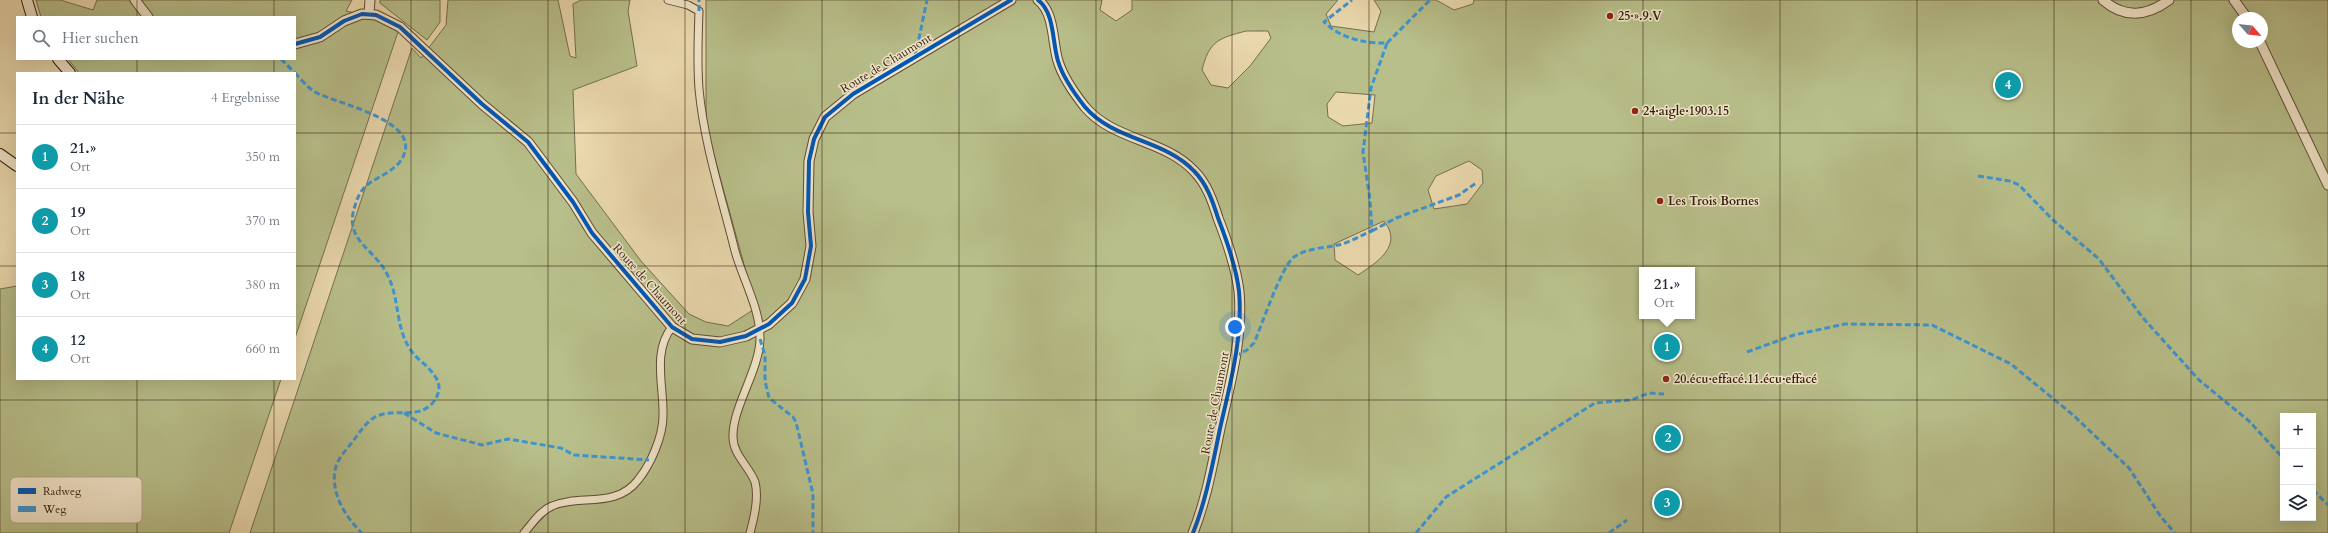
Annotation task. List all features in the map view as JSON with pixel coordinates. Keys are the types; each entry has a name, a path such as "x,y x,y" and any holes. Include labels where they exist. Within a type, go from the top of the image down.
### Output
{"main road":[{"path":"27,0 32,16"},
{"path":"59,60 69,72"},
{"path":"0,154 16,165"}],"street":[{"path":"135,0 147,16"},
{"path":"296,44 320,36 355,16 369,14 370,0"},
{"path":"668,0 688,5 699,11 699,89 704,126 736,254 750,290 759,330 760,339 755,363 732,434 736,452 754,482 756,507 750,533"},
{"name":"Route de Chaumont","path":"369,14 382,17 400,28 482,104 528,142 573,202 592,233 672,326 692,339 712,342 737,338 759,330 776,318 792,302 808,269 811,246 808,212 809,161 815,135 825,117 853,94 1010,0"},
{"name":"Route de Chaumont","path":"1038,0 1046,10 1058,62 1069,86 1086,108 1107,125 1175,156 1195,172 1212,200 1230,256 1238,290 1239,323 1235,356 1207,492 1193,533"},
{"path":"2103,0 2117,10 2137,14 2152,11 2169,0"},
{"path":"2234,0 2243,12"},
{"path":"2263,48 2328,185"},
{"path":"524,533 544,510 554,505 607,498 620,494 638,480 650,460 662,430 663,411 660,368 663,343 672,326"}],"green space":[{"path":"36,0 60,0 93,10 97,0 352,0 346,11 384,19 398,32 296,335 296,72 78,72 69,60 296,60 296,16 41,16"},
{"path":"380,0 440,0 440,22 427,40 380,3"},
{"path":"448,0 558,0 570,56 576,58 573,4 581,0 630,0 628,11 637,66 573,90 576,174 641,261 689,314 706,322 728,326 756,308 706,126 706,0 1102,0 1100,10 1116,21 1132,10 1132,0 1338,0 1326,14 1331,26 1374,32 1381,11 1374,0 1436,0 1454,10 1473,4 1474,0 2328,0 2328,533 250,533 412,48 421,58 446,25","holes":["1246,31 1268,31 1271,38 1250,66 1228,88 1211,85 1202,70 1208,53 1216,42","1336,92 1375,95 1372,123 1343,126 1328,117 1327,104","1469,161 1482,170 1483,183 1467,204 1434,209 1428,190 1436,176","1384,221 1391,238 1389,246 1385,253 1372,265 1358,275 1335,260 1334,244"]},
{"path":"16,286 16,380 281,380 229,533 0,533 0,289"}],"marked path":[{"path":"699,0 699,11"},
{"path":"915,57 927,0"},
{"path":"1235,356 1247,350 1254,343 1283,272 1294,257 1310,250 1342,244 1372,231 1370,200 1363,152 1371,88 1387,43 1353,39 1330,28 1324,22 1352,0"},
{"path":"1387,43 1430,0"},
{"path":"282,60 294,72"},
{"path":"296,74 315,92 361,109 393,126 403,136 406,149 399,163 367,185 361,192 352,218 353,227 356,236 375,257 387,274 394,293 405,340 413,354 435,376 438,381 439,391 434,401 423,410 417,412 387,413 372,419 363,428 339,459 334,475 337,494 344,511 362,533"},
{"path":"1978,176 2010,181 2019,185 2053,220 2099,259 2143,318 2199,380 2249,421 2280,455"},
{"path":"1372,231 1396,218 1459,195 1476,183"},
{"path":"1747,352 1794,335 1845,324 1932,325 2011,364 2073,415 2129,468 2161,517 2175,533"},
{"path":"760,339 765,355 765,381 769,398 793,417 796,422 813,494 813,533"},
{"path":"1416,533 1446,497 1595,403 1631,400 1649,393 1664,394"},
{"path":"404,413 436,433 482,445 508,439 561,448 574,455 649,460"},
{"path":"2316,493 2328,505"},
{"path":"1609,533 1627,520"}],"cycle path":[{"path":"296,44 320,37 344,21 362,14 376,15 400,27 482,104 528,142 573,202 592,233 672,327 692,339 720,342 746,336 769,324 792,303 805,279 811,246 808,212 809,161 814,139 825,117 853,94 1011,0"},
{"path":"1038,0 1047,12 1050,20 1060,67 1069,85 1081,102 1097,118 1110,127 1168,152 1182,160 1199,176 1209,193 1231,254 1239,291 1240,308 1238,341 1209,479 1193,533"}],"place":[{"name":"25·».9.V","path":"1610,16"},
{"name":"12","path":"2008,85"},
{"name":"24·aigle·1903.15","path":"1635,111"},
{"name":"Les Trois Bornes","path":"1660,201"},
{"name":"21.»","path":"1667,347"},
{"name":"20.écu·effacé.11.écu·effacé","path":"1666,379"},
{"name":"19","path":"1668,438"},
{"name":"18","path":"1667,503"}]}
